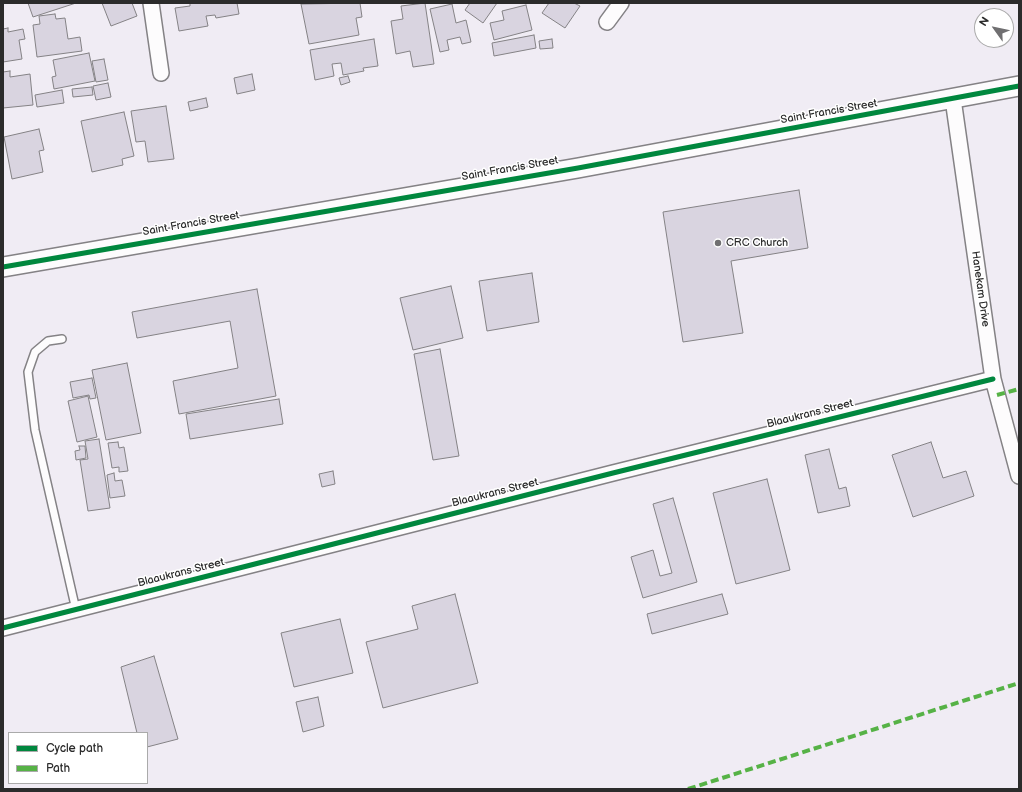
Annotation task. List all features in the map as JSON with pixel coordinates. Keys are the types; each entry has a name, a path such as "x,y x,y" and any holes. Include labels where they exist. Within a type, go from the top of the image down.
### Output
{"street":[{"path":"151,3 161,73"},
{"path":"607,22 621,3"},
{"name":"Saint Francis Street","path":"3,267 570,169 1019,86"},
{"name":"Hanekam Drive","path":"953,99 993,379 1019,476"},
{"name":"Blaaukrans Street","path":"3,628 620,471 993,379"}],"lane":[{"path":"62,339 48,341 35,352 28,372 35,430 76,610"}],"building":[{"path":"28,3 76,3 33,17"},
{"path":"102,3 132,3 137,16 111,26"},
{"path":"190,3 237,3 239,14 216,18 215,15 206,16 208,26 179,31 175,8 190,6"},
{"path":"360,3 362,17 356,18 359,35 309,44 301,4"},
{"path":"425,3 434,64 413,67 410,51 396,54 391,21 403,19 401,6"},
{"path":"470,3 497,3 483,23 465,10"},
{"path":"549,3 574,3 580,6 565,28 542,13"},
{"path":"452,4 456,23 466,20 471,42 462,44 460,37 447,40 449,50 440,52 430,9"},
{"path":"526,5 532,30 494,40 490,23 504,20 502,11"},
{"path":"55,14 56,19 65,18 68,39 80,37 82,51 37,57 33,25 40,24 39,16"},
{"path":"8,28 8,32 23,29 25,39 19,40 22,59 3,62 3,29"},
{"path":"534,35 536,48 494,56 492,43"},
{"path":"374,39 378,66 363,68 364,71 343,75 341,63 332,64 334,76 315,80 310,50"},
{"path":"552,39 553,48 540,49 539,41"},
{"path":"89,53 95,81 54,89 52,77 56,76 53,60"},
{"path":"104,59 108,80 96,82 92,61"},
{"path":"10,71 10,77 30,74 33,105 3,108 3,72"},
{"path":"252,74 255,90 237,94 234,78"},
{"path":"348,76 350,82 341,85 339,78"},
{"path":"108,83 111,97 96,100 93,86"},
{"path":"92,87 93,95 73,97 72,89"},
{"path":"62,90 64,103 37,107 35,95"},
{"path":"206,98 208,107 190,111 188,102"},
{"path":"166,106 174,159 148,162 145,141 136,142 131,111"},
{"path":"124,112 134,156 122,159 123,165 92,172 81,121"},
{"path":"39,129 44,150 39,151 43,172 12,179 4,137"},
{"path":"799,190 808,248 731,261 743,333 683,342 663,212"},
{"path":"532,273 539,322 487,331 479,281"},
{"path":"451,286 463,338 413,350 400,298"},
{"path":"257,289 276,396 179,414 173,381 238,368 230,321 137,338 132,312"},
{"path":"440,349 459,456 433,460 414,354"},
{"path":"127,363 141,433 106,440 92,370"},
{"path":"92,378 96,398 90,399 89,395 73,398 70,382"},
{"path":"88,396 97,437 77,442 68,401"},
{"path":"279,399 283,424 190,439 186,414"},
{"path":"99,439 110,508 88,511 80,460 88,459 85,441"},
{"path":"118,442 119,448 124,447 128,471 119,472 119,467 112,468 108,443"},
{"path":"931,442 943,478 966,471 974,496 913,517 892,455"},
{"path":"79,446 85,446 86,458 76,460 75,451 80,450"},
{"path":"829,449 839,489 846,487 850,506 818,513 805,455"},
{"path":"333,471 335,484 322,487 319,474"},
{"path":"114,473 115,481 122,480 125,496 110,498 107,475"},
{"path":"767,479 790,570 736,584 713,493"},
{"path":"673,498 697,582 643,598 631,557 653,550 660,576 672,573 653,504"},
{"path":"455,594 478,683 383,708 366,642 418,629 412,606"},
{"path":"722,594 728,614 652,634 647,614"},
{"path":"340,619 353,673 294,687 281,633"},
{"path":"154,656 178,739 148,747 148,732 137,732 121,667"},
{"path":"318,697 324,726 303,732 296,702"}],"marked path":[{"path":"997,395 1019,389"},
{"path":"688,789 1019,683"}],"cycle path":[{"path":"3,267 578,168 1019,86"},
{"path":"3,628 613,473 993,379"}],"place":[{"name":"CRC Church","path":"718,243"}]}
